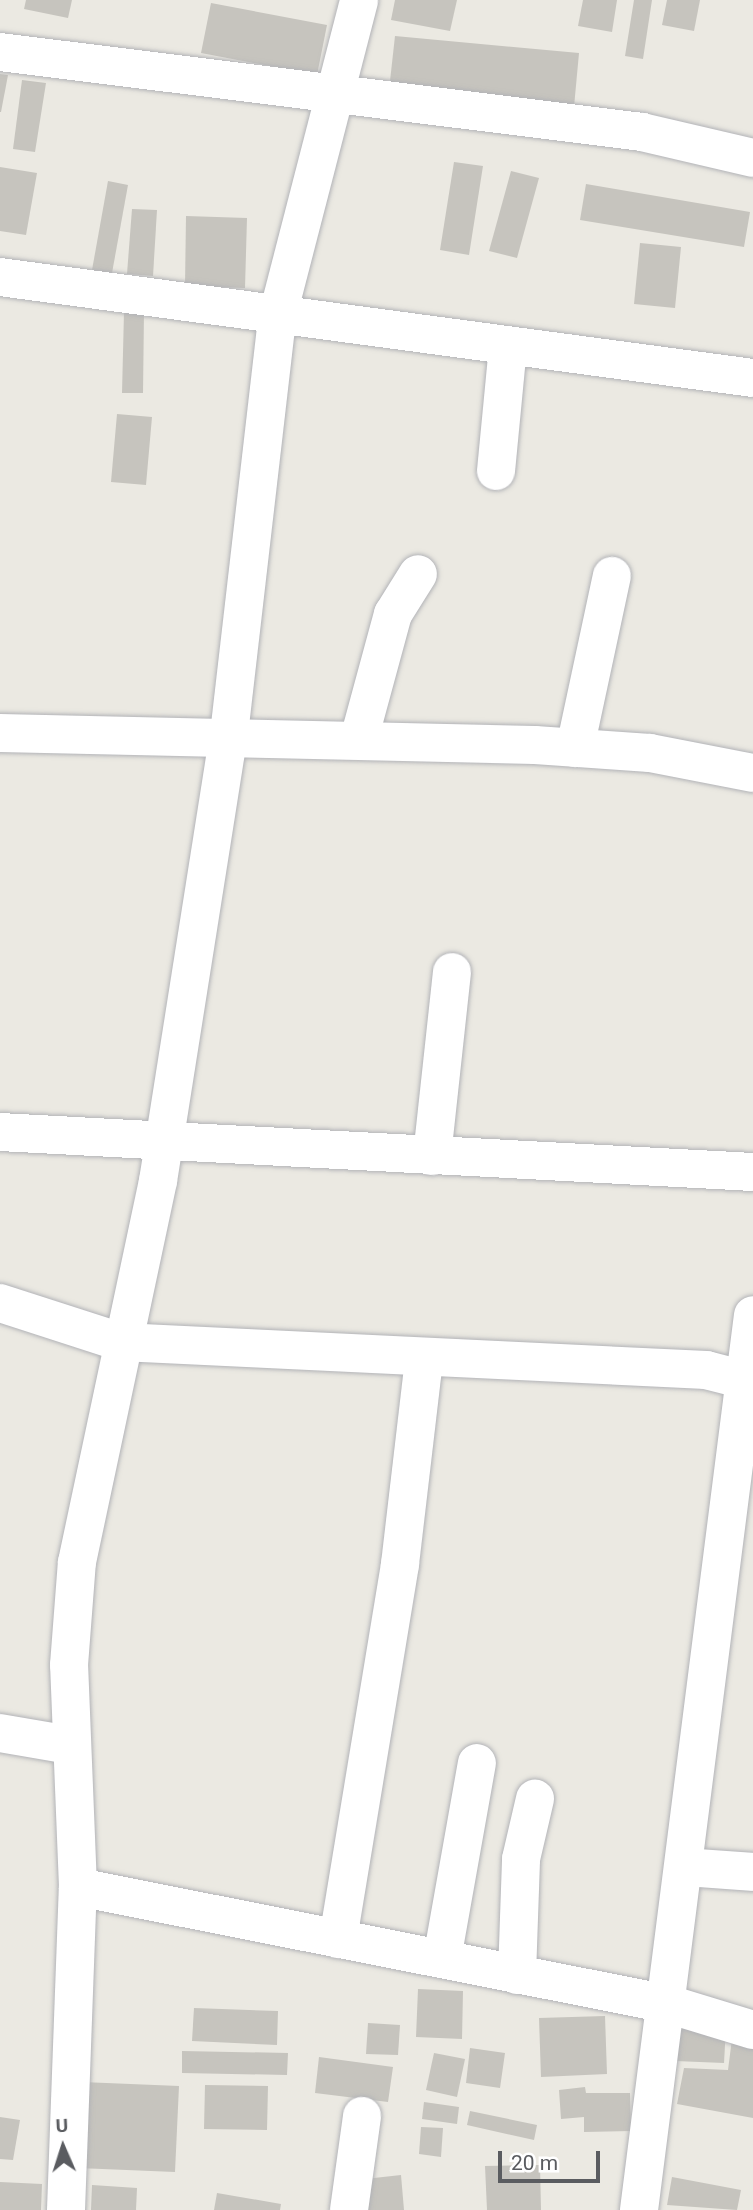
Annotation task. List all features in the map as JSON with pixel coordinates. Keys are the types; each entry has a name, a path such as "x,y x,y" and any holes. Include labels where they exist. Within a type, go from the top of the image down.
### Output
{"street":[{"path":"66,2210 78,1887 71,1745 77,1562 164,1137 229,734 276,318 359,0"},
{"path":"0,51 642,132 753,158"},
{"path":"0,277 276,318 753,378"},
{"path":"496,471 508,347"},
{"path":"359,739 393,614 418,575"},
{"path":"575,748 612,576"},
{"path":"0,733 229,734 575,748 753,773"},
{"path":"432,1156 452,972"},
{"path":"0,1132 164,1137 432,1156 753,1171"},
{"path":"0,1303 121,1342 747,1379"},
{"path":"639,2210 668,2004 753,1315"},
{"path":"338,1939 400,1564 424,1360"},
{"path":"0,1733 71,1745"},
{"path":"442,1959 477,1763"},
{"path":"517,1975 522,1858 535,1799"},
{"path":"684,1867 753,1871"},
{"path":"78,1887 668,2004 753,2030"},
{"path":"349,2210 362,2116"}],"building":[{"path":"26,0 72,0 68,18 24,9"},
{"path":"395,0 457,0 450,31 391,20"},
{"path":"583,0 617,0 612,32 578,26"},
{"path":"634,0 652,0 643,59 625,56"},
{"path":"667,0 700,0 694,31 662,25"},
{"path":"211,3 327,25 317,75 201,53"},
{"path":"395,36 579,53 574,107 389,90"},
{"path":"0,74 8,75 1,112 0,112"},
{"path":"22,80 46,83 35,152 13,149"},
{"path":"454,162 483,166 469,255 440,250"},
{"path":"0,167 37,173 26,235 0,231"},
{"path":"511,171 539,178 517,258 489,251"},
{"path":"108,181 128,185 112,273 92,270"},
{"path":"586,184 750,212 744,247 580,220"},
{"path":"132,209 157,210 153,276 127,274"},
{"path":"186,216 247,218 245,288 185,286"},
{"path":"640,243 681,247 675,308 634,304"},
{"path":"124,312 144,312 143,393 122,393"},
{"path":"117,414 152,417 146,485 111,482"},
{"path":"418,1989 463,1991 462,2039 416,2037"},
{"path":"194,2008 278,2011 277,2045 192,2041"},
{"path":"605,2016 607,2074 541,2077 539,2018"},
{"path":"368,2023 400,2025 398,2055 366,2054"},
{"path":"677,2025 726,2027 724,2063 675,2061"},
{"path":"733,2031 753,2036 753,2118 677,2104 684,2068 728,2070"},
{"path":"470,2048 505,2053 500,2088 466,2083"},
{"path":"182,2051 288,2053 287,2075 182,2073"},
{"path":"434,2053 465,2059 457,2097 426,2090"},
{"path":"319,2057 393,2067 388,2102 315,2093"},
{"path":"82,2082 179,2086 175,2172 78,2168"},
{"path":"205,2085 268,2086 267,2130 204,2129"},
{"path":"585,2087 586,2093 630,2093 631,2131 584,2132 584,2117 561,2119 559,2090"},
{"path":"424,2102 459,2107 457,2124 422,2119"},
{"path":"470,2111 537,2125 534,2140 467,2125"},
{"path":"0,2117 20,2120 13,2160 0,2159"},
{"path":"421,2127 443,2128 441,2157 419,2154"},
{"path":"540,2165 541,2210 487,2210 485,2166"},
{"path":"401,2175 404,2210 359,2210 356,2180"},
{"path":"672,2177 741,2190 737,2210 667,2205"},
{"path":"0,2182 42,2184 41,2210 0,2210"},
{"path":"92,2185 137,2188 136,2210 91,2210"},
{"path":"217,2193 281,2204 280,2210 214,2210"}]}
